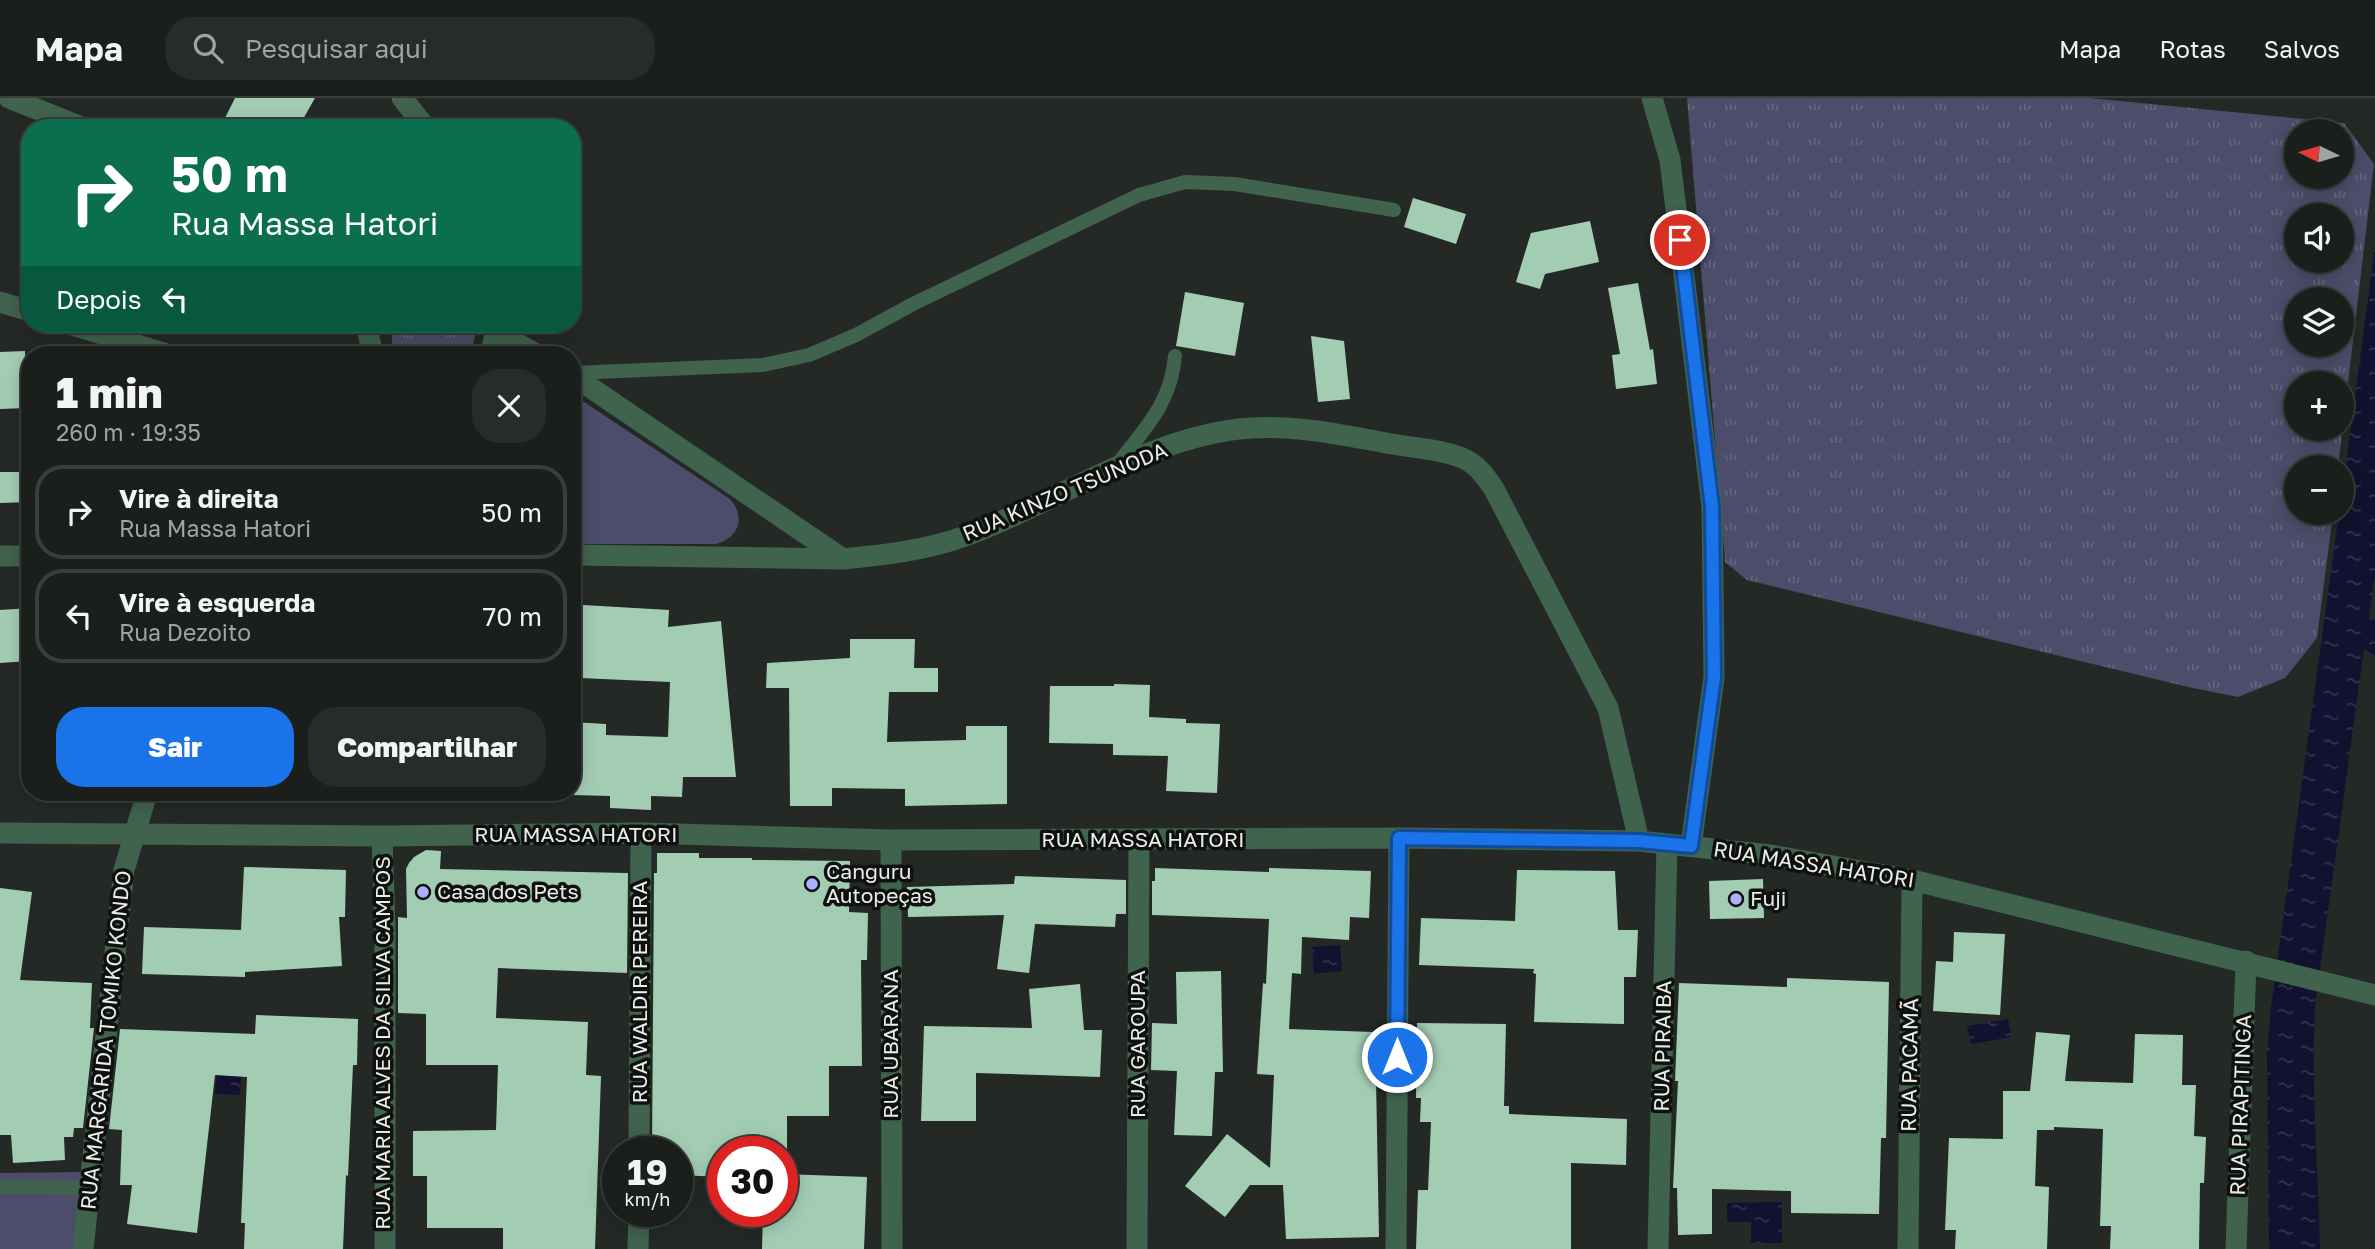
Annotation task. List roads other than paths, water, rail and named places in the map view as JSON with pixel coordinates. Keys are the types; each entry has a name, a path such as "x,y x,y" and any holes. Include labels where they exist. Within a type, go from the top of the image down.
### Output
{"street":[{"path":"9,98 62,119"},
{"path":"402,98 419,119"},
{"path":"1652,98 1670,160 1712,507 1714,677 1691,846"},
{"path":"0,302 21,308"},
{"path":"98,333 141,346"},
{"path":"505,333 524,346"},
{"path":"581,380 843,559"},
{"name":"RUA KINZO TSUNODA","path":"581,555 843,559 944,543 965,537 1161,448 1237,429 1294,427 1468,460 1482,471 1494,489 1608,708 1639,841"},
{"path":"0,556 21,556"},
{"name":"RUA MARGARIDA TOMIKO KONDO","path":"83,1249 124,870 145,801"},
{"name":"RUA MASSA HATORI","path":"0,833 382,836 641,834 891,840 1399,838 1639,841 1770,855 1912,880 2375,995"},
{"name":"RUA WALDIR PEREIRA","path":"639,1136 641,834"},
{"name":"RUA MARIA ALVES DA SILVA CAMPOS","path":"382,836 385,927 385,1249"},
{"path":"1396,1249 1399,838"},
{"name":"RUA UBARANA","path":"891,840 892,1249"},
{"name":"RUA GAROUPA","path":"1137,1249 1139,840"},
{"name":"RUA PIRAIBA","path":"1658,1249 1667,844"},
{"name":"RUA PACAMÃ","path":"1908,1249 1912,880"},
{"name":"RUA PIRAPITINGA","path":"2236,1249 2246,961"},
{"path":"638,1249 639,1227"}],"lane":[{"path":"581,374 763,365 809,355 856,335 1139,195 1185,183 1235,184 1394,210"},
{"path":"1113,470 1164,402 1173,377 1175,356"},
{"path":"0,1187 90,1188"}],"water":[{"path":"2375,246 2375,574 2369,616 2375,620 2375,656 2364,649 2315,1006 2314,1097 2320,1249 2269,1249 2267,1056 2271,1007 2337,525 2354,525 2354,455 2347,455 2349,441 2354,441 2354,404"},
{"path":"1340,945 1342,971 1314,974 1312,947"},
{"path":"2008,1019 2012,1037 1971,1044 1967,1026"},
{"path":"218,1055 242,1057 240,1095 215,1094"},
{"path":"1782,1202 1782,1243 1751,1243 1751,1222 1727,1222 1727,1203"}],"place":[{"name":"Canguru Autopeças","path":"812,884"},
{"name":"Casa dos Pets","path":"423,892"},
{"name":"Fuji","path":"1736,899"}]}
